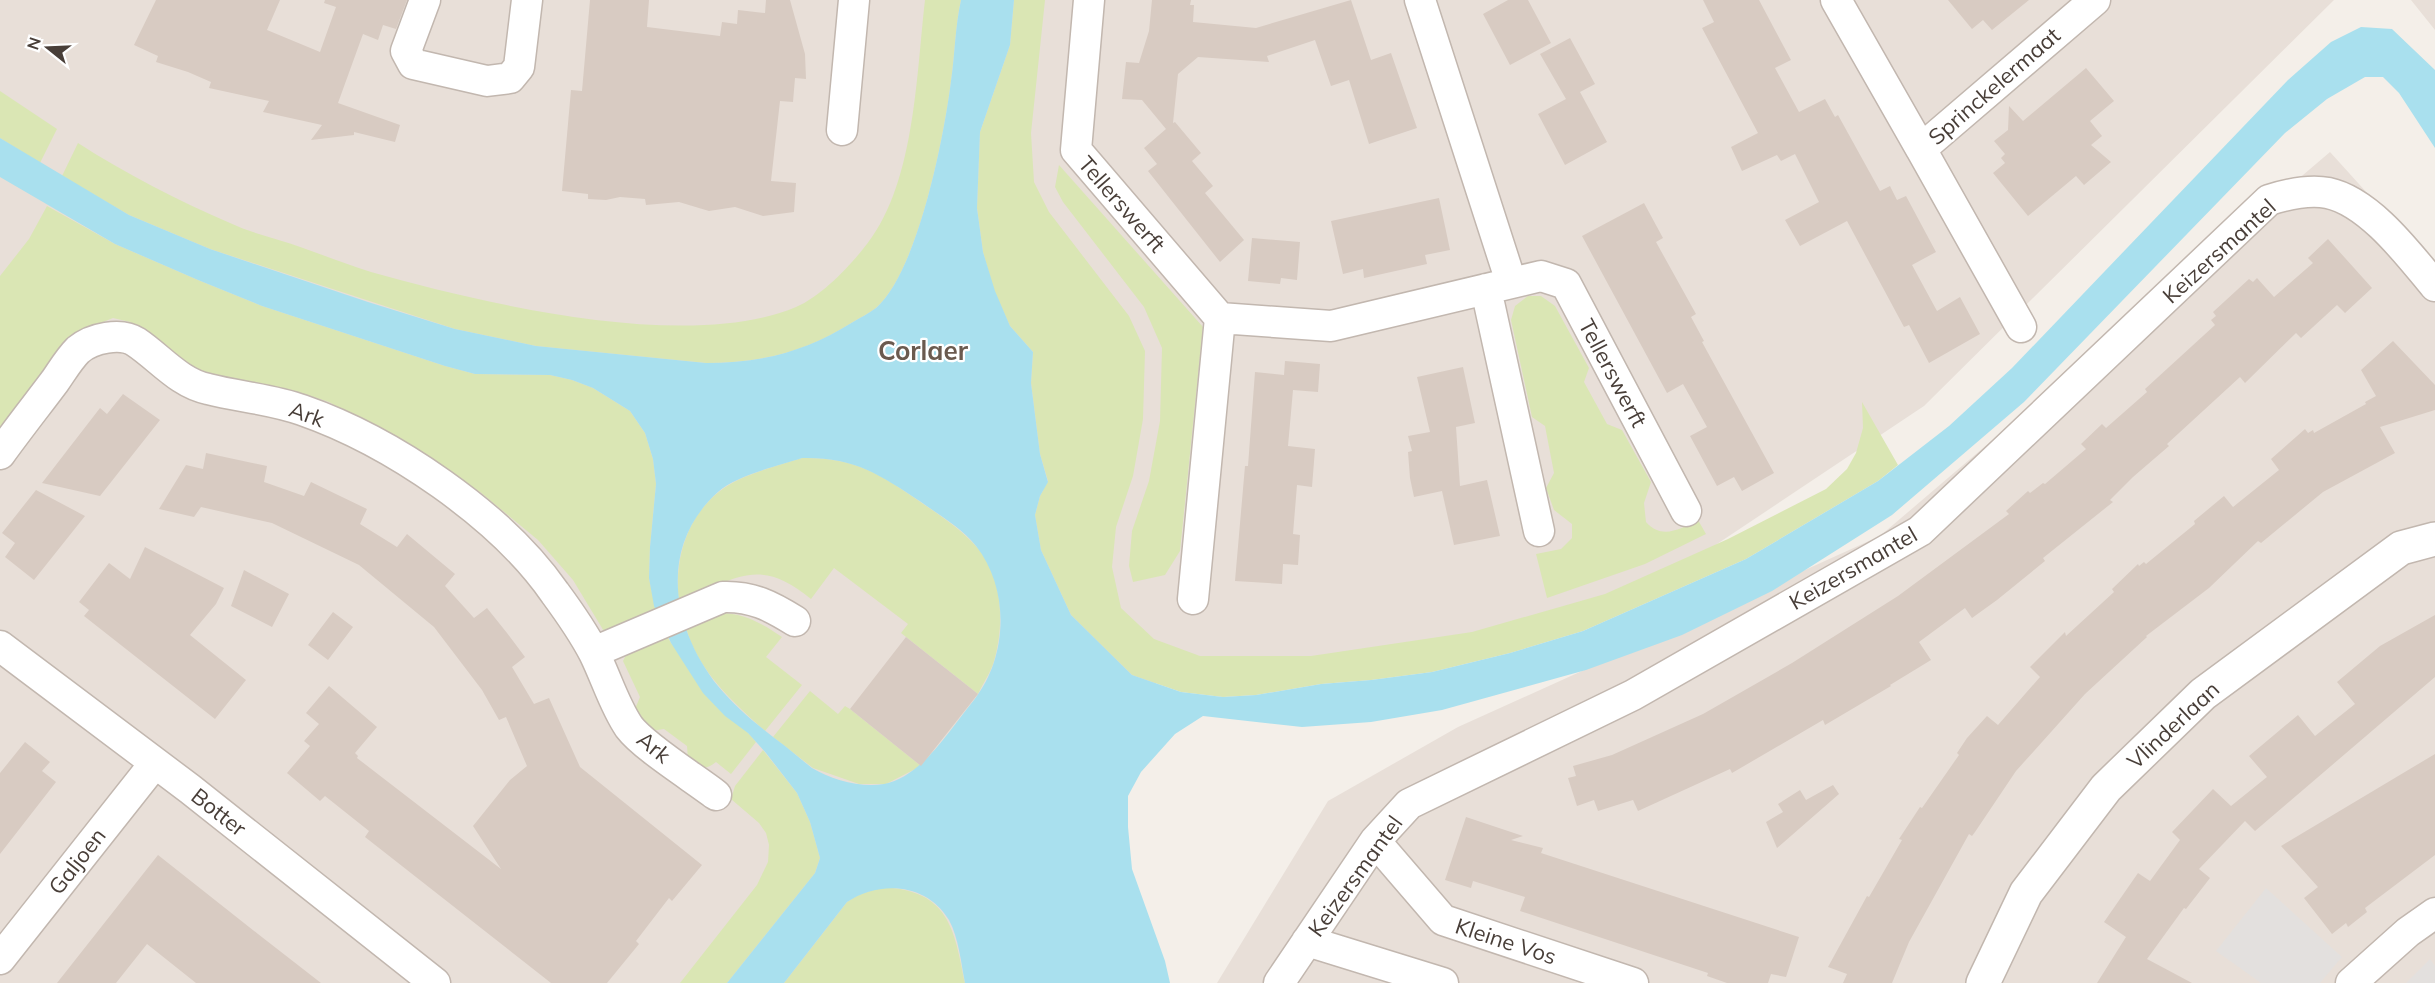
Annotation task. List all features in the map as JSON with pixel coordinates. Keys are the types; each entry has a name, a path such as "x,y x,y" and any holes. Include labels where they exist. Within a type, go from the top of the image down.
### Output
{"street":[{"path":"425,0 406,51 413,64 487,81 510,78 519,67 527,0"},
{"path":"842,130 854,0"},
{"name":"Tellerswerft","path":"1089,0 1076,150 1220,318 1330,326 1541,276 1566,284 1686,511"},
{"path":"1420,0 1498,286 1539,531"},
{"name":"Sprinckelermaat","path":"1836,0 2021,327"},
{"name":"Sprinckelermaat","path":"1921,150 2095,0"},
{"name":"Keizersmantel","path":"1279,983 1375,841 1409,804 1633,694 1920,531 2269,200 2294,193 2329,194 2364,209 2407,252 2435,286"},
{"path":"1192,598 1220,318"},
{"name":"Ark","path":"0,454 79,349 103,338 121,337 134,340 180,377 204,388 301,410 397,455 474,508 514,544 554,590 594,652 630,728 641,739 716,795"},
{"name":"Vlinderlaan","path":"1983,983 2026,893 2106,788 2203,694 2401,548 2435,539"},
{"path":"594,652 723,597 737,596 756,599 795,621"},
{"name":"Botter","path":"0,646 155,763 435,983"},
{"name":"Galjoen","path":"0,959 155,763"},
{"name":"Kleine Vos","path":"1375,841 1443,920 1633,983"},
{"path":"2350,983 2408,932 2435,913"},
{"path":"1308,940 1443,983"}],"shaded area":[{"path":"0,0 2334,0 1924,406 1654,586 1325,679 1172,651 1009,983 0,983"},
{"path":"2411,0 2435,0 2435,30"},
{"path":"2330,152 2435,268 2435,983 1217,983 1328,801 1458,727 1880,536"},
{"path":"2266,888 2342,957 2320,983 2261,983 2216,951"},
{"path":"2430,959 2435,966 2435,983 2406,983"}],"green space":[{"path":"925,0 961,0 947,105 935,168 927,202 904,265 891,290 873,310 818,341 764,358 706,363 536,346 455,329 210,249 129,215 62,176 78,143 152,186 239,227 362,269 416,284 526,309 585,318 644,324 700,325 752,320 796,307 814,297 849,265 880,224 903,164 910,130"},
{"path":"1014,0 1045,0 1031,133 1034,182 1049,212 1129,316 1145,351 1143,419 1133,476 1116,527 1112,567 1121,608 1154,639 1200,656 1311,656 1472,632 1605,594 1728,539 1826,489 1847,469 1856,453 1863,428 1862,402 1898,465 1878,481 1746,559 1583,631 1510,653 1432,672 1321,684 1256,695 1223,697 1181,692 1132,675 1071,615 1041,550 1035,515 1040,496 1048,481 1040,454 1031,383 1033,352 1010,326 994,291 983,252 977,208 980,132 1010,45"},
{"path":"0,91 57,129 40,163 0,138"},
{"path":"1059,165 1203,327 1180,551 1165,575 1133,582 1129,566 1132,531 1149,481 1160,421 1162,348 1144,307 1063,202 1055,187"},
{"path":"47,206 115,244 262,306 475,374 550,375 572,380 593,388 630,411 645,433 653,459 656,484 649,578 656,612 605,633 573,580 538,540 480,492 329,402 291,390 230,383 204,375 130,322 113,318 91,327 0,439 0,276 29,239"},
{"path":"1528,296 1541,296 1555,306 1589,368 1584,382 1607,424 1622,430 1651,482 1644,503 1646,522 1658,531 1665,532 1698,520 1706,534 1645,564 1547,598 1536,554 1561,549 1572,538 1572,524 1554,510 1546,488 1554,473 1545,426 1532,417 1511,320 1515,306"},
{"path":"802,458 836,460 878,475 948,521 984,556 996,584 1000,631 993,665 978,694 901,633 908,624 834,568 811,599 776,578 760,575 731,580 679,603 678,572 684,542 690,527 708,502 728,485 738,480"},
{"path":"718,613 735,614 752,619 782,637 766,657 802,685 765,731 718,685 692,644 686,628"},
{"path":"667,636 756,742 731,774 716,762 705,767 692,763 688,760 687,746 664,729 651,731 635,709 640,697 623,661 626,655"},
{"path":"810,691 838,714 845,706 850,709 921,766 886,784 859,784 813,768 773,737"},
{"path":"763,750 797,793 810,822 820,858 815,873 727,983 680,983 757,885 768,862 769,845 766,833 759,823 731,799 735,786"},
{"path":"883,887 905,890 922,896 945,916 957,945 965,983 784,983 847,902 860,894"}],"water":[{"path":"961,0 1014,0 1010,45 980,132 977,208 983,252 995,291 1010,326 1033,352 1031,383 1040,454 1048,482 1040,496 1035,515 1041,550 1071,615 1132,675 1181,692 1223,697 1256,695 1321,684 1432,672 1510,653 1583,631 1746,559 1878,481 1949,426 2012,368 2288,80 2331,42 2361,27 2392,29 2435,70 2435,148 2399,93 2383,77 2365,77 2327,99 2285,133 2024,402 1892,515 1772,591 1682,635 1586,670 1442,710 1371,722 1302,727 1203,716 1175,734 1141,772 1128,796 1132,869 1165,961 1170,983 965,983 955,935 949,920 940,908 916,892 888,888 874,890 847,902 784,983 727,983 815,873 820,858 810,822 797,793 748,733 725,716 703,693 671,643 654,606 649,578 656,484 653,459 645,433 630,411 593,388 572,380 550,375 475,374 445,366 262,306 198,280 115,244 0,177 0,138 129,215 210,249 455,329 536,346 706,363 745,361 782,354 818,341 876,308 891,290 904,265 927,202 942,135","holes":["802,458 820,458 851,464 879,476 957,528 970,539 987,563 995,582 999,602 999,644 985,683 935,750 911,772 898,780 884,784 856,784 820,772 750,718 718,686 702,663 690,638 682,613 678,587 679,562 686,537 699,513 718,492 736,481"]}],"building":[{"path":"156,0 280,0 267,30 320,52 336,7 324,3 325,0 407,0 396,29 383,25 378,40 363,34 338,103 400,125 395,142 354,132 354,135 311,140 322,125 263,112 269,101 209,88 211,82 156,62 158,56 134,45"},
{"path":"590,0 649,0 647,27 720,36 722,22 737,24 738,10 765,13 766,0 790,0 805,54 806,79 795,78 793,102 780,101 771,181 796,183 794,212 763,216 735,207 709,211 679,202 646,205 645,199 620,197 606,200 588,199 588,194 562,191 571,90 582,91"},
{"path":"1152,0 1191,0 1190,5 1194,5 1193,22 1256,28 1351,0 1371,60 1391,53 1417,128 1369,144 1349,80 1331,86 1315,40 1267,56 1269,62 1198,57 1178,74 1173,123 1175,122 1201,153 1192,161 1213,186 1205,193 1244,240 1220,262 1148,171 1157,164 1144,148 1166,129 1142,100 1122,99 1126,62 1139,63 1149,31"},
{"path":"1508,0 1528,0 1551,43 1510,65 1483,14"},
{"path":"1703,0 1759,0 1791,60 1775,68 1799,112 1825,99 1835,117 1838,115 1880,191 1890,186 1897,200 1906,196 1936,252 1912,265 1937,311 1960,297 1980,334 1929,363 1909,325 1904,327 1847,221 1800,246 1785,220 1819,202 1795,154 1781,161 1777,155 1742,171 1731,147 1758,133 1702,28 1714,22"},
{"path":"1948,0 2029,0 1992,30 1983,20 1972,29"},
{"path":"1570,38 1595,84 1580,92 1607,142 1565,165 1538,114 1566,99 1540,54"},
{"path":"2086,68 2114,101 2090,121 2102,136 2091,145 2111,162 2084,185 2076,176 2028,216 1993,173 2005,163 2001,158 2005,154 1994,141 2008,130 2009,106 2023,121"},
{"path":"1439,198 1450,250 1425,255 1427,264 1364,278 1363,269 1343,274 1331,221"},
{"path":"1644,203 1663,238 1656,242 1696,314 1691,317 1704,341 1702,342 1774,473 1742,491 1734,477 1717,486 1690,436 1707,427 1683,384 1667,393 1582,236"},
{"path":"1252,238 1300,242 1297,280 1281,278 1280,284 1248,281"},
{"path":"2328,239 2372,288 2345,313 2337,305 2301,338 2296,333 2245,383 2240,377 2167,444 2169,446 2133,477 2110,500 2113,502 2043,558 2045,561 1997,600 1972,618 1965,608 1919,642 1931,660 1825,725 1823,720 1732,773 1730,769 1638,811 1633,800 1598,811 1594,800 1577,806 1568,778 1576,776 1573,766 1612,755 1703,714 1792,663 1898,596 2009,514 2006,511 2028,491 2030,493 2043,483 2045,484 2086,449 2081,444 2102,424 2106,428 2147,392 2145,389 2215,325 2211,320 2216,316 2213,312 2249,279 2253,282 2257,278 2274,297 2313,263 2308,258"},
{"path":"2393,341 2435,385 2435,410 2380,427 2395,453 2323,492 2261,543 2258,541 2209,588 2146,636 2085,694 2016,771 1975,832 1972,836 1969,834 1909,942 1892,983 1843,983 1847,974 1828,967 1867,896 1869,897 1902,840 1899,839 1959,755 1957,753 1967,738 1987,716 1998,725 2040,677 2030,667 2065,632 2066,636 2114,592 2112,589 2138,564 2139,566 2144,562 2146,564 2195,524 2194,521 2224,496 2233,507 2279,470 2271,459 2305,429 2308,433 2313,430 2314,433 2376,396 2361,370"},
{"path":"1285,361 1320,364 1318,392 1293,390 1288,446 1315,449 1312,487 1297,485 1293,534 1300,535 1298,565 1283,564 1282,584 1235,581 1245,466 1248,466 1255,372 1284,375"},
{"path":"1463,367 1475,423 1456,427 1460,486 1487,480 1500,536 1454,545 1442,491 1414,497 1408,452 1412,451 1408,436 1430,432 1417,377"},
{"path":"123,394 160,420 100,496 42,483 100,408 107,414"},
{"path":"206,453 267,466 264,482 304,496 311,482 367,509 360,524 397,547 407,534 455,574 445,586 474,618 487,608 525,657 512,667 534,704 549,698 580,767 702,865 672,901 669,898 636,941 639,944 607,983 551,983 365,837 369,831 325,796 320,801 287,773 310,746 304,741 319,724 306,713 329,686 377,727 355,753 357,758 501,869 473,826 510,780 527,766 506,717 499,720 482,690 434,627 359,565 272,523 201,507 194,517 159,509 186,465 203,469"},
{"path":"36,490 85,516 34,580 5,557 15,543 2,533"},
{"path":"145,547 224,588 216,604 190,635 246,680 215,719 84,616 89,610 79,602 109,563 130,579"},
{"path":"244,570 289,594 272,627 231,606"},
{"path":"333,612 353,627 328,660 308,645"},
{"path":"2435,615 2435,677 2255,831 2245,821 2199,869 2210,878 2186,909 2184,908 2147,959 2192,983 2097,983 2126,937 2104,922 2138,873 2150,881 2180,840 2172,832 2213,789 2231,806 2267,777 2249,756 2298,715 2315,736 2355,704 2337,682 2380,646"},
{"path":"906,637 978,694 921,766 850,709"},
{"path":"25,742 50,762 42,771 56,782 0,854 0,773"},
{"path":"2435,754 2435,855 2365,908 2367,912 2348,927 2346,923 2332,934 2304,898 2318,887 2281,846"},
{"path":"1833,785 1839,794 1777,848 1766,822 1783,812 1778,804 1800,790 1806,800"},
{"path":"1466,817 1523,836 1511,840 1543,848 1541,853 1799,937 1786,977 1771,974 1768,983 1727,983 1707,976 1708,973 1520,911 1525,897 1473,881 1471,888 1445,880"},
{"path":"158,855 321,983 196,983 147,944 116,983 57,983"}],"district":[{"name":"Corlaer","path":"923,350"}]}
